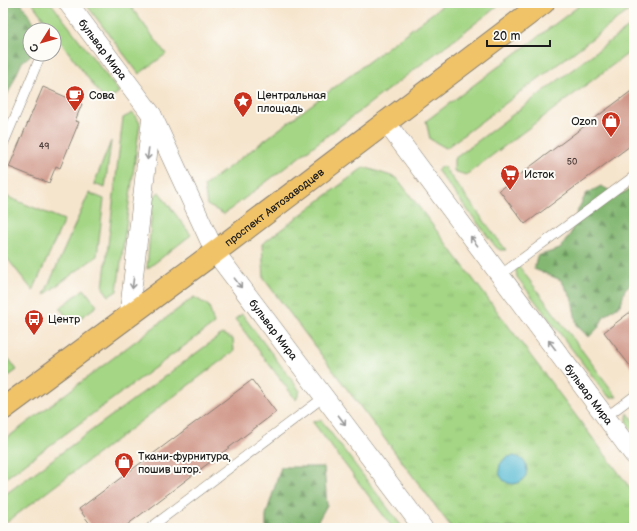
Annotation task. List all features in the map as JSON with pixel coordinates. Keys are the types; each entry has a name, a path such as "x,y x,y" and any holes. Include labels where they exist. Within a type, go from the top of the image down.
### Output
{"main road":[{"name":"проспект Автозаводцев","path":"3,409 129,314 215,252 543,3"}],"street":[{"name":"бульвар Мира","path":"68,3 152,115 215,252 423,528"},
{"path":"129,314 152,115"},
{"name":"бульвар Мира","path":"385,122 634,455"}],"lane":[{"path":"3,145 38,62"},
{"path":"500,275 634,176"},
{"path":"606,417 634,396"},
{"path":"150,528 324,397"}],"green space":[{"path":"3,3 21,3 34,22 22,22 22,62 5,100 3,100"},
{"path":"32,3 51,3 119,92 106,102 62,44 62,22 46,22"},
{"path":"85,3 128,3 166,54 139,74"},
{"path":"446,3 502,3 224,214 207,205 204,186"},
{"path":"583,3 634,3 634,7 446,148 430,139 426,121"},
{"path":"634,23 634,49 466,175 454,171 454,159"},
{"path":"133,113 140,123 117,291 109,296 103,288 123,118"},
{"path":"111,141 105,188 94,184"},
{"path":"443,166 506,250 500,250 496,247 437,170"},
{"path":"364,167 397,178 634,493 634,528 452,528 264,279 262,244"},
{"path":"601,186 618,195 634,188 634,281 625,289 621,304 604,316 599,327 589,337 577,326 572,299 561,280 534,269 537,256 560,249 571,233 578,210 586,194"},
{"path":"159,192 191,235 147,269 153,197"},
{"path":"89,193 104,199 97,256 44,295"},
{"path":"3,195 64,220 33,291 3,253"},
{"path":"518,265 617,397 611,397 606,394 517,277 516,270"},
{"path":"84,289 97,306 72,324 60,308"},
{"path":"194,297 209,306 214,324 3,480 3,441"},
{"path":"242,314 300,391 296,400 235,319"},
{"path":"222,334 233,339 234,351 3,525 3,496"},
{"path":"9,359 17,370 3,380 3,363"},
{"path":"628,413 634,421 634,433 627,422"},
{"path":"321,420 403,528 393,528 312,421"},
{"path":"281,467 324,467 327,505 314,528 266,528 266,515"}],"water":[{"path":"513,456 523,460 527,470 523,480 513,484 503,480 499,470 503,460"}],"building":[{"path":"43,87 82,104 75,121 79,122 60,168 56,166 49,183 9,167"},
{"path":"634,89 634,143 525,224 499,190"},
{"path":"634,309 634,371 604,332"},
{"path":"252,380 276,412 123,528 93,528 79,509"}],"place":[{"name":"Сова","path":"75,112"},
{"name":"Центральная площадь","path":"243,118"},
{"name":"Ozon","path":"611,138"},
{"name":"Исток","path":"510,191"},
{"name":"Центр","path":"34,336"},
{"name":"Ткани-фурнитура, пошив штор.","path":"124,479"}]}
